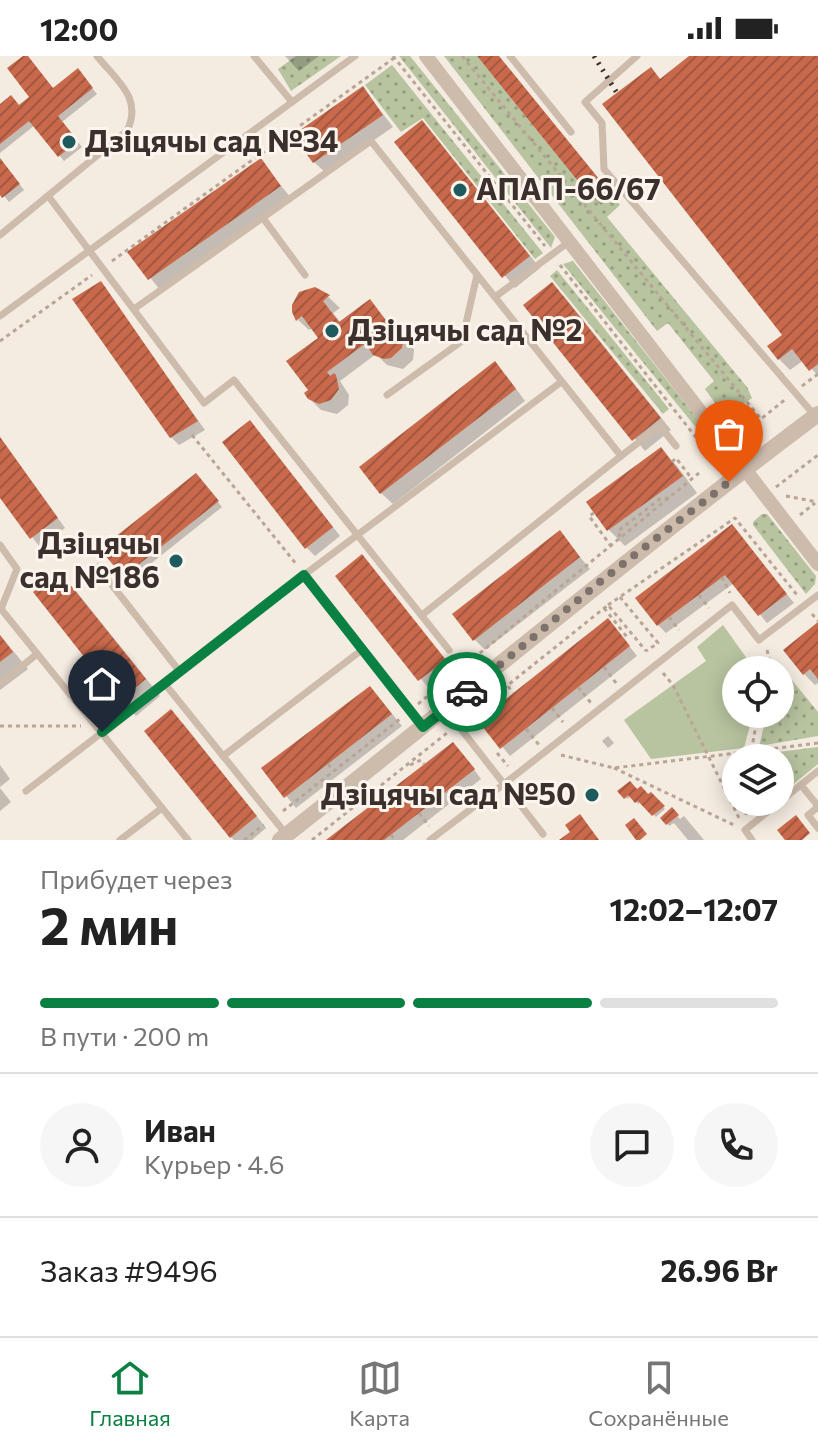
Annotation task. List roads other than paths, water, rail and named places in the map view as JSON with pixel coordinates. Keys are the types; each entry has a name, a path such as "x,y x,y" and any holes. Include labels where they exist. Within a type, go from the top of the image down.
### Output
{"street":[{"path":"426,56 818,564"},
{"path":"286,838 601,581 817,415"}],"lane":[{"path":"0,235 127,131 134,115 131,99 97,56"},
{"path":"254,56 292,102"},
{"path":"0,316 355,56"},
{"path":"510,56 571,132"},
{"path":"637,56 585,102 602,123 604,169 817,415"},
{"path":"134,309 371,141 621,456"},
{"path":"49,197 204,403 234,380 449,650"},
{"path":"263,218 305,275"},
{"path":"495,297 570,241"},
{"path":"387,395 462,341 477,275"},
{"path":"26,791 99,729 165,684 561,382"},
{"path":"422,615 660,426 676,446"},
{"path":"0,545 17,569 1,609 188,840"},
{"path":"98,567 180,672"},
{"path":"304,575 423,727"},
{"path":"434,838 732,605 759,640 818,595"},
{"path":"223,756 363,649"},
{"path":"0,684 37,654"},
{"path":"165,684 286,838"},
{"path":"446,710 543,834"},
{"path":"752,840 745,830 818,771"},
{"path":"801,785 818,807 808,815 818,828"},
{"path":"120,840 162,808"}],"railway":[{"path":"594,56 617,93"}],"place":[{"name":"Дзіцячы сад №34","path":"69,142"},
{"name":"АПАП-66/67","path":"460,190"},
{"name":"Дзіцячы сад №2","path":"332,331"},
{"name":"Дзіцячы сад №186","path":"176,561"},
{"name":"Дзіцячы сад №50","path":"592,795"}]}
